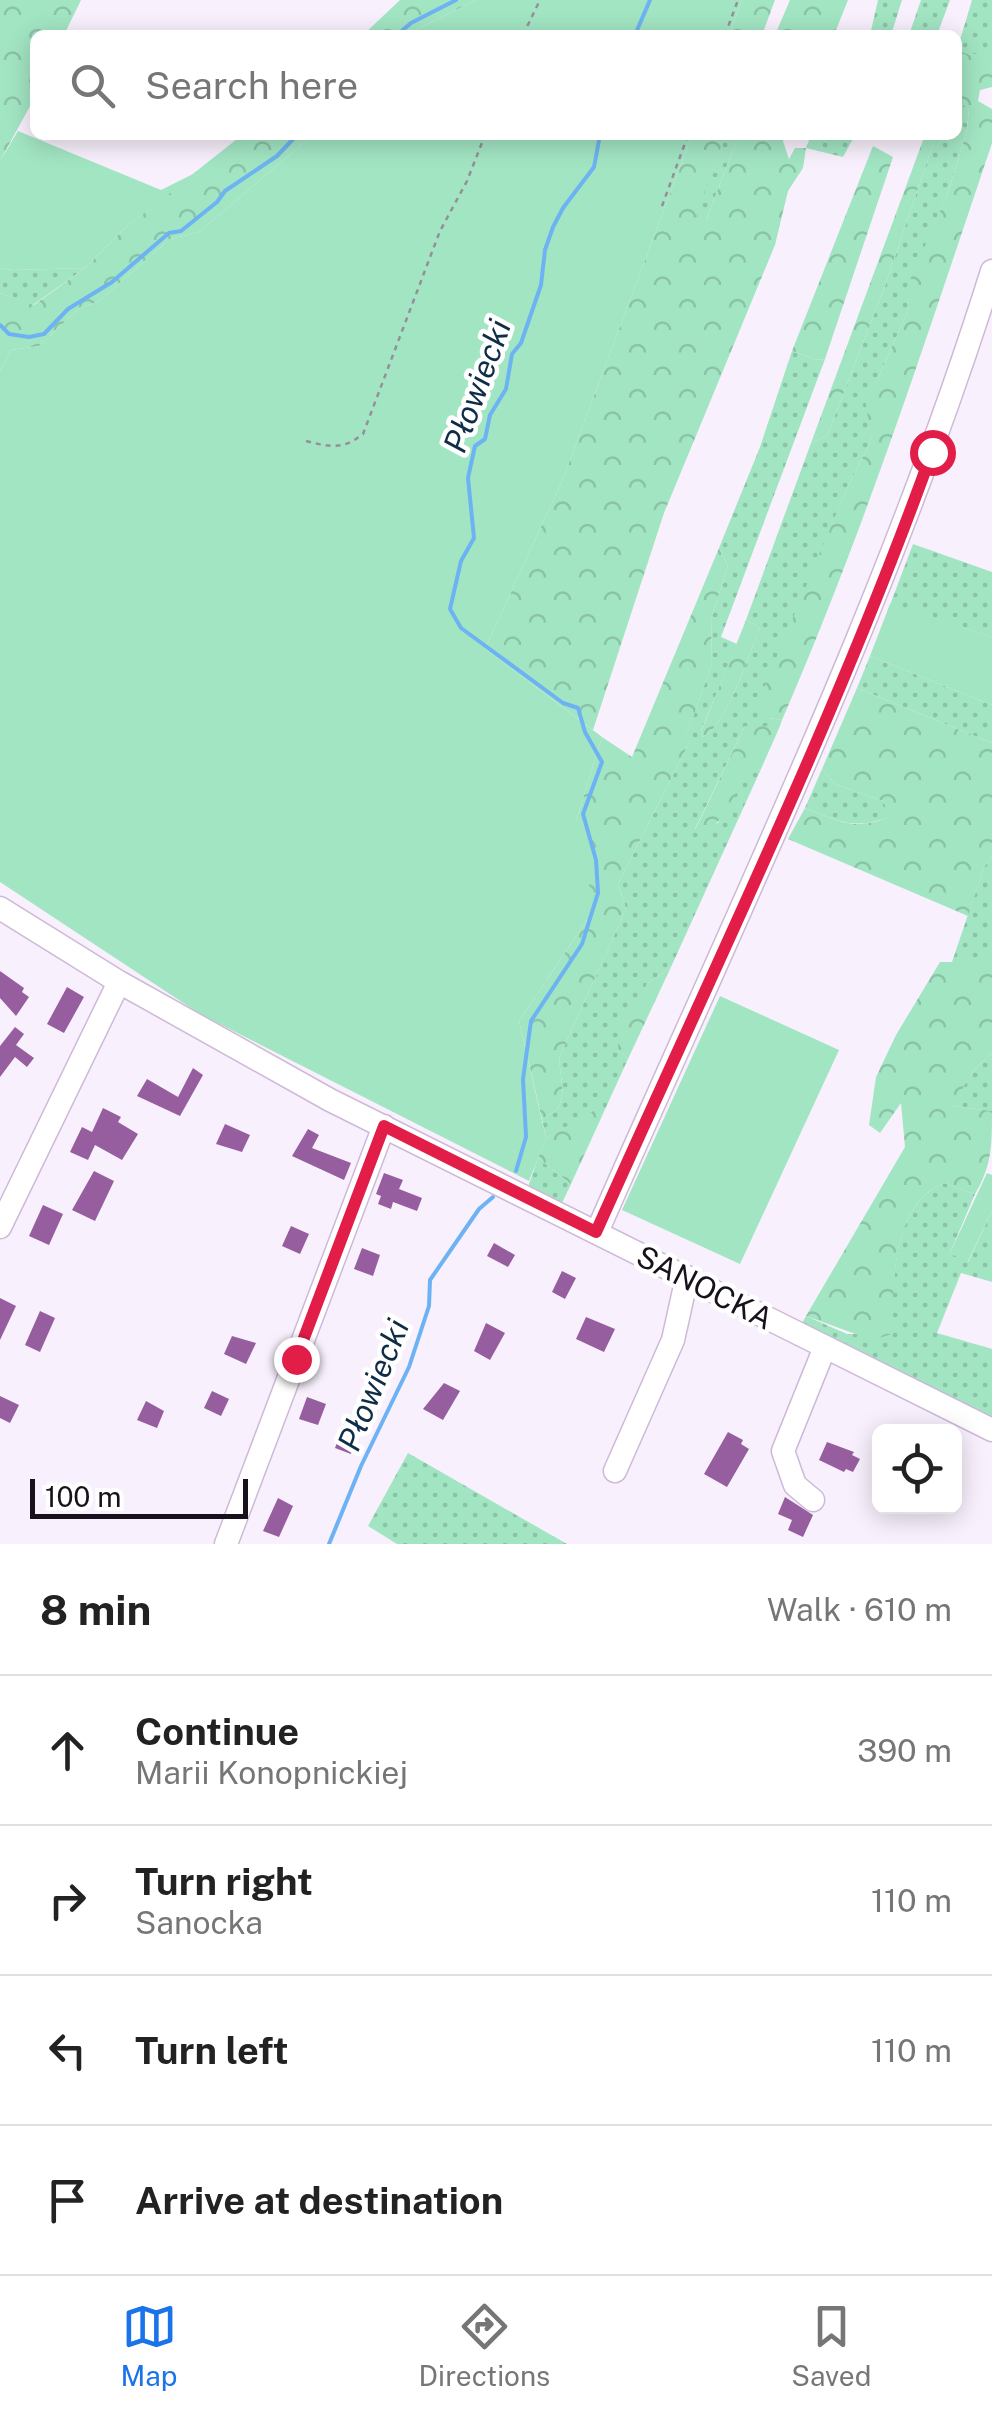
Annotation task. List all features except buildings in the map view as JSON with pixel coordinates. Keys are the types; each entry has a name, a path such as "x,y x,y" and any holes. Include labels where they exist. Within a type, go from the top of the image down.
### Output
{"street":[{"path":"596,1232 716,968 882,584 962,367 992,271"},
{"name":"SANOCKA","path":"0,908 118,982 330,1100 992,1430"},
{"path":"0,1227 118,982"},
{"path":"226,1544 384,1126"},
{"path":"615,1471 673,1340 687,1277"},
{"path":"812,1500 795,1485 783,1451 825,1347"}],"path":[{"path":"525,30 540,0"},
{"path":"727,30 738,0"},
{"path":"306,442 333,448 350,445 363,434 440,232 482,140"},
{"path":"662,206 686,140"}],"green space":[{"path":"0,0 81,0 66,30 30,30 30,106 0,161"},
{"path":"400,0 476,0 416,30 368,30"},
{"path":"476,0 742,0 731,30 416,30"},
{"path":"742,0 775,0 764,30 731,30"},
{"path":"790,0 848,0 836,30 777,30"},
{"path":"878,0 902,0 893,30 871,30"},
{"path":"921,0 950,0 939,30 911,30"},
{"path":"972,0 992,0 992,50 970,55 962,52 962,33"},
{"path":"992,50 992,87 980,90 978,101 992,109 992,143 841,577 782,720 769,718 755,709 847,488 871,441 865,397 879,376 909,308 907,287 948,193 967,130 969,109 962,104 962,52 970,55"},
{"path":"962,104 969,109 967,130 948,193 908,287 909,308 866,397 871,441 847,488 809,582 769,718 782,720 780,726 745,726 695,829 718,823 740,784 761,769 671,967 647,984 618,1050 628,1059 602,1116 597,1110 546,1138 542,1119 558,1109 563,1094 559,1058 626,909 618,884 689,743 683,745 712,663 711,618 728,566 719,548 760,447 792,351 825,359 721,637 737,644 701,731 702,737 720,720 743,671 760,628 746,620 811,443 827,436 885,286 934,140 962,140"},
{"path":"18,131 30,136 30,140 40,140 161,190 199,171 126,227 85,268 12,270 0,268 0,161"},
{"path":"236,140 307,140 199,232 170,239 98,302 81,307 39,346 11,350 0,371 0,293 34,305 85,268 126,227"},
{"path":"307,140 690,140 562,481 485,649 602,737 576,821 592,844 587,920 519,1021 546,1138 529,1181 200,1014 0,882 0,371 11,350 39,346 81,307 98,302 170,239 199,232"},
{"path":"690,140 723,140 695,220 706,220 737,140 783,140 789,159 795,148 806,148 803,168 788,191 775,245 664,513 593,730 485,649 562,481"},
{"path":"723,140 737,140 706,220 694,220"},
{"path":"809,140 852,140 843,157 806,148"},
{"path":"923,140 934,140 885,286 827,436 811,443"},
{"path":"873,146 893,157 825,359 817,360 792,351"},
{"path":"0,268 85,268 33,305 0,293"},
{"path":"913,544 992,572 992,637 890,605"},
{"path":"719,548 728,566 711,618 712,663 684,743 690,741 618,884 626,909 559,1058 563,1094 558,1109 542,1119 519,1021 587,920 576,821 602,737 632,757"},
{"path":"890,604 992,637 992,705 870,656"},
{"path":"746,620 760,628 728,706 711,731 702,737 701,732"},
{"path":"870,656 992,705 992,743 857,688"},
{"path":"857,688 992,743 992,857 984,867 968,916 788,839 805,808 856,824 890,817 883,801 835,784 822,769"},
{"path":"745,726 780,726 761,769 742,783 716,824 695,830"},
{"path":"822,769 835,784 883,801 891,817 847,823 805,808"},
{"path":"992,857 992,962 952,962 984,867"},
{"path":"940,962 992,962 992,1053 973,1071 952,1106 992,1111 990,1154 975,1194 944,1183 926,1194 913,1209 904,1228 895,1271 892,1334 872,1340 806,1316 905,1147 901,1103 880,1133 869,1125 876,1077"},
{"path":"671,967 628,1059 618,1050 619,1025 647,984"},
{"path":"720,996 839,1050 740,1264 622,1210"},
{"path":"992,1053 992,1111 951,1106 973,1071"},
{"path":"597,1109 602,1116 571,1184 538,1158 546,1138"},
{"path":"538,1158 571,1184 562,1203 528,1187"},
{"path":"987,1173 992,1175 992,1211 967,1263 950,1253"},
{"path":"944,1183 975,1194 950,1253 968,1262 992,1211 992,1282 961,1273 937,1333 992,1349 992,1421 801,1325 806,1316 847,1334 891,1334 895,1271 904,1228 926,1194"},
{"path":"408,1453 567,1544 397,1544 368,1526"}],"waterway":[{"path":"403,30 456,0"},
{"name":"Płowiecki","path":"637,30 650,0"},
{"path":"0,325 9,334 44,334 68,309 112,282 169,233 181,231 225,191 277,156 292,140"},
{"name":"Płowiecki","path":"516,1171 526,1137 523,1079 531,1021 582,944 598,893 596,860 583,814 602,762 585,732 578,708 563,703 461,628 450,609 461,561 474,538 468,478 475,446 485,439 490,415 506,389 512,354 521,343 541,285 545,250 553,227 594,167 599,140"},
{"name":"Płowiecki","path":"329,1544 409,1367 429,1306 430,1280 479,1209 493,1197"}],"route":[{"path":"296,1359 384,1126 596,1232 787,806 882,584 932,452"}]}
